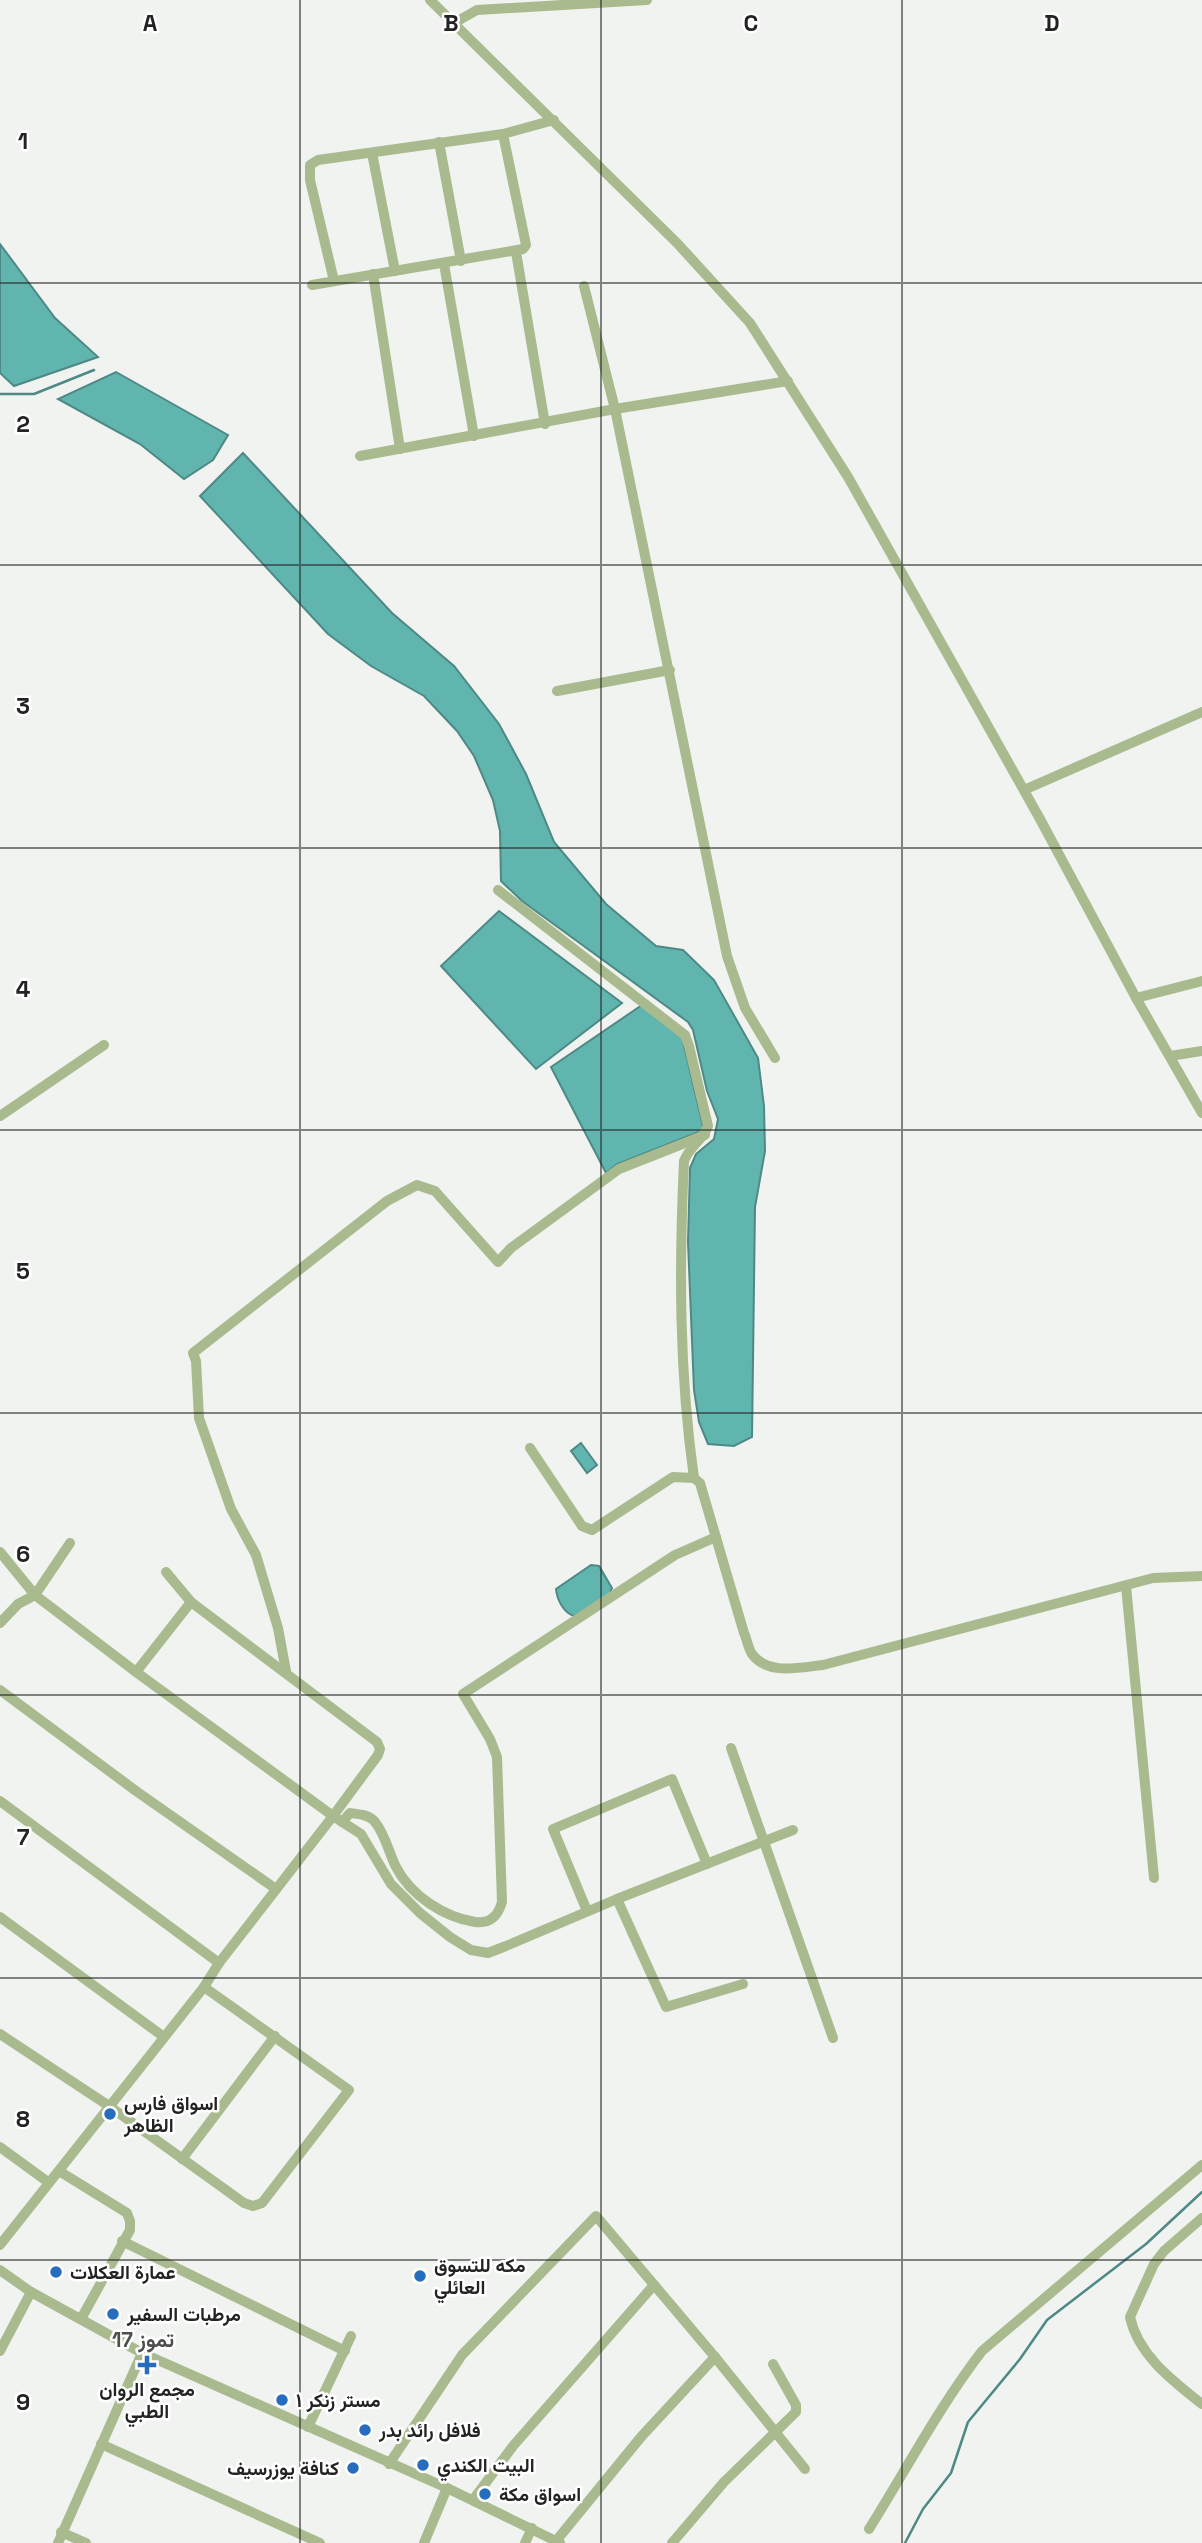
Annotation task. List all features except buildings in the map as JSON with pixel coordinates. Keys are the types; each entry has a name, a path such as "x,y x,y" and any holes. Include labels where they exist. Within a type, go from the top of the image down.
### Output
{"street":[{"path":"430,0 677,243 750,323 848,477 1202,1113"},
{"path":"454,23 477,10 647,0"},
{"path":"334,281 310,180 310,165 318,159 503,134 554,120"},
{"path":"312,285 523,249 526,245 503,134"},
{"path":"439,142 461,261"},
{"path":"372,153 395,271"},
{"path":"516,252 545,424"},
{"path":"444,264 474,436"},
{"path":"373,274 400,449"},
{"path":"584,286 615,409 727,956 745,1008 775,1058"},
{"path":"360,456 615,409 788,381"},
{"path":"556,691 670,670"},
{"path":"1024,790 1202,712"},
{"path":"498,890 685,1035 708,1126 705,1135 687,1153 684,1161 679,1281 685,1413 694,1478 699,1483 752,1654 764,1663 782,1669 822,1665 1153,1578 1202,1576"},
{"path":"1136,998 1202,981"},
{"path":"0,1116 104,1045"},
{"path":"1170,1055 1202,1051"},
{"path":"286,1671 278,1628 256,1555 230,1509 199,1418 196,1361 192,1353 387,1201 417,1185 435,1191 498,1262 511,1248 620,1169 705,1135"},
{"path":"530,1448 583,1526 592,1530 673,1476 694,1478"},
{"path":"338,1819 350,1813 363,1814 375,1821 398,1870 409,1886 436,1908 462,1920 481,1923 492,1920 500,1912 502,1902 498,1757 463,1694 675,1555 716,1537"},
{"path":"0,1623 18,1604 35,1595 70,1544"},
{"path":"0,1552 35,1595 136,1672 361,1834 391,1884 420,1913 471,1950 488,1953 793,1830"},
{"path":"0,2245 204,1987 219,1963 276,1889 338,1819 380,1749 377,1742 286,1671 191,1602 166,1572"},
{"path":"1126,1586 1154,1878"},
{"path":"136,1672 191,1602"},
{"path":"0,1690 136,1791 276,1889"},
{"path":"731,1748 833,2038"},
{"path":"587,1911 553,1829 671,1779 707,1864"},
{"path":"0,1801 219,1963"},
{"path":"617,1899 666,2007 743,1984"},
{"path":"0,1917 164,2037"},
{"path":"0,2034 108,2106 244,2203 253,2206 262,2203 348,2093 347,2087 204,1987"},
{"path":"182,2159 275,2036"},
{"path":"0,2147 48,2182"},
{"path":"869,2529 935,2423 953,2388 982,2351 1202,2165"},
{"path":"59,2171 127,2214 131,2221 130,2230 81,2319"},
{"path":"389,2464 462,2355 596,2216 805,2469"},
{"path":"1202,2218 1159,2258 1130,2317 1141,2346 1172,2380 1202,2404"},
{"path":"122,2241 345,2351"},
{"path":"0,2270 31,2292 142,2353 447,2488 558,2542 641,2437 715,2357"},
{"path":"472,2500 513,2446 654,2285"},
{"path":"0,2351 31,2292"},
{"path":"308,2427 351,2336"},
{"path":"86,2543 60,2538 142,2353"},
{"path":"672,2543 724,2482 796,2412 796,2405 773,2364"},
{"path":"101,2444 320,2543"},
{"path":"424,2543 447,2488"},
{"path":"525,2543 532,2528"}],"water":[{"path":"0,244 55,318 98,357 14,386 0,373"},
{"path":"116,372 228,435 213,460 184,479 140,444 58,399"},
{"path":"243,453 392,613 454,666 499,724 526,774 554,842 606,904 656,946 683,950 714,980 758,1058 764,1106 765,1151 755,1207 752,1437 734,1446 708,1444 699,1422 694,1390 688,1242 690,1168 696,1154 714,1139 718,1119 707,1091 693,1030 688,1022 522,901 501,881 500,831 493,800 474,756 457,731 424,696 371,666 328,634 200,496"},
{"path":"499,911 622,1003 536,1069 441,966"},
{"path":"642,1005 682,1037 704,1130 617,1164 606,1173 551,1067"},
{"path":"581,1443 597,1465 587,1473 571,1451"},
{"path":"591,1565 599,1566 612,1588 609,1595 574,1616 562,1606 556,1589"}],"waterway":[{"path":"0,394 34,394 94,370"},
{"path":"905,2543 923,2509 951,2473 968,2422 1020,2359 1047,2320 1146,2244 1202,2192"}],"place":[{"name":"اسواق فارس الظاهر","path":"110,2114"},
{"name":"عمارة العكلات","path":"56,2272"},
{"name":"مكه للتسوق العائلي","path":"420,2276"},
{"name":"مرطبات السفير","path":"113,2314"},
{"name":"مجمع الروان الطبي","path":"147,2365"},
{"name":"مستر زنكر ١","path":"282,2400"},
{"name":"فلافل رائد بدر","path":"365,2430"},
{"name":"البيت الكندي","path":"423,2465"},
{"name":"كنافة يوزرسيف","path":"353,2468"},
{"name":"اسواق مكة","path":"485,2494"}],"district":[{"name":"17 تموز","path":"143,2339"}]}
